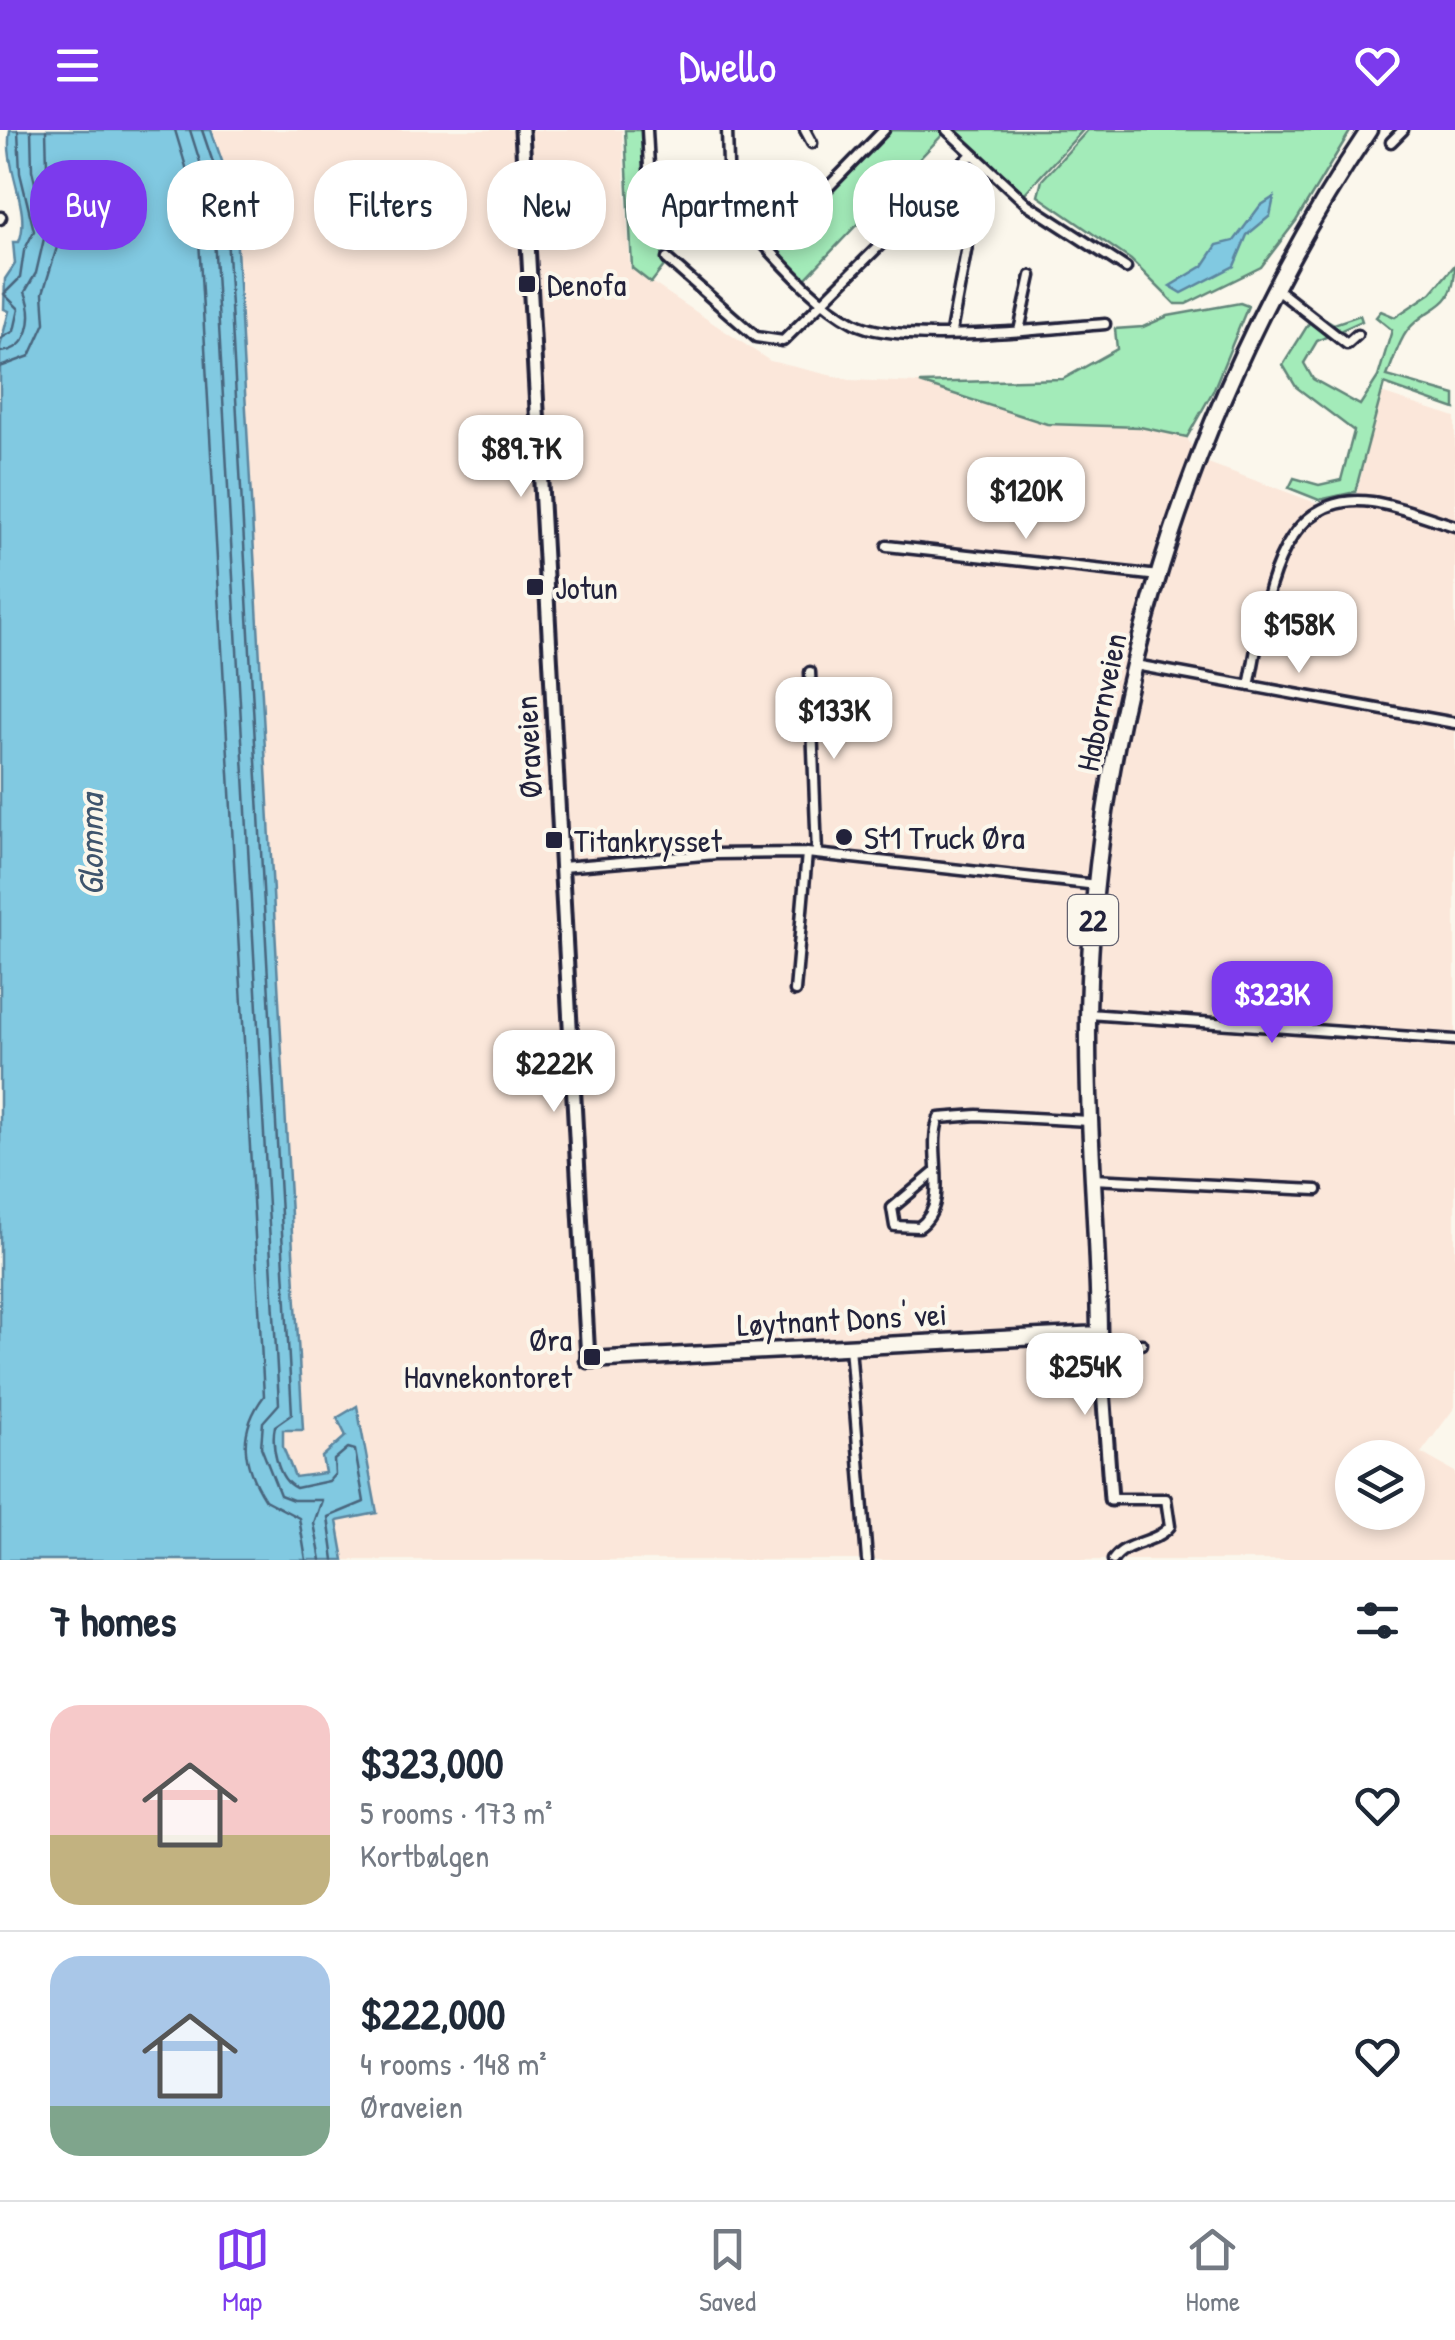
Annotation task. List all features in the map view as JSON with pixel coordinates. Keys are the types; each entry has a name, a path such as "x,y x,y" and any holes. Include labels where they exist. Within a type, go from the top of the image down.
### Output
{"highway":[{"name":"Habornveien","path":"1100,1340 1088,1014 1097,884 1135,666 1159,576 1209,430 1274,288 1369,130"},
{"name":"Løytnant Dons' vei","path":"588,1360 850,1346 1100,1340"}],"street":[{"name":"Øraveien","path":"522,130 588,1360"},
{"path":"647,130 648,160"},
{"path":"726,130 727,160"},
{"path":"805,130 812,143"},
{"path":"833,182 884,130"},
{"path":"946,130 1027,204 1126,268"},
{"path":"1391,142 1403,130"},
{"path":"666,259 756,337 783,342 971,155"},
{"path":"773,250 826,303 858,326 876,331 1019,331 1105,324"},
{"path":"951,332 966,250"},
{"path":"1019,331 1031,276"},
{"path":"1274,288 1347,344 1357,335"},
{"path":"1249,686 1282,554 1294,529 1306,518 1334,506 1374,502 1455,526"},
{"path":"887,546 1159,576"},
{"path":"1135,666 1455,722"},
{"path":"794,991 812,854 810,672"},
{"path":"562,867 697,856 812,854 1097,884"},
{"path":"1088,1014 1455,1040"},
{"path":"934,1172 892,1208 895,1226 909,1229 924,1224 934,1203 936,1122 940,1117 1089,1120"},
{"path":"1092,1179 1317,1190"},
{"path":"1114,1560 1127,1547 1166,1532 1170,1526 1166,1499 1111,1499 1100,1340 1142,1344"},
{"path":"850,1346 867,1560"}],"shaded area":[{"path":"211,130 622,130 630,268 770,361 850,380 920,383 1047,424 1140,427 1187,437 1195,455 1208,463 1319,504 1356,496 1381,393 1455,417 1455,1407 1425,1448 1425,1440 1335,1440 1335,1530 1425,1530 1425,1455 1455,1472 1455,1560 344,1560 337,1520 376,1513 357,1407 337,1418 347,1436 322,1457 325,1473 294,1477 283,1447 283,1430 303,1429 237,250 294,250 294,160 222,160"}],"green space":[{"path":"625,130 645,130 646,160 627,160"},
{"path":"886,130 946,131 918,160 857,160"},
{"path":"951,130 1083,130 1023,195 995,170 995,160 984,160"},
{"path":"1088,130 1351,130 1296,221 1261,267 1186,304 1175,304 1131,260 1038,196 1042,180"},
{"path":"853,164 853,229 833,250 833,184"},
{"path":"631,250 673,250 651,283 632,268"},
{"path":"775,250 833,250 805,279"},
{"path":"1455,265 1451,292 1407,331 1387,376 1455,395 1455,409 1384,384 1355,492 1319,500 1289,488 1294,478 1319,485 1341,480 1354,431 1296,387 1283,365 1309,323 1319,315 1334,324 1360,315 1362,321 1317,341 1304,363 1313,379 1360,405 1378,377 1392,330 1376,317 1381,311 1395,317 1431,293"},
{"path":"1240,303 1248,306 1213,391 1187,437 1140,427 1047,424 920,383 1063,379 1117,349 1115,329 1143,327 1168,316"}],"water":[{"name":"Glomma","path":"10,130 211,130 222,160 167,160 167,250 237,250 303,1430 283,1430 283,1447 295,1477 325,1473 322,1457 346,1436 337,1418 357,1406 377,1513 337,1521 344,1560 0,1560 0,347 9,311 4,309 5,279 15,264 13,242 19,242 22,229"},
{"path":"1274,197 1270,216 1247,235 1234,266 1182,293 1170,286 1203,266 1217,245 1234,241 1260,206"}],"place":[{"name":"Denofa","path":"527,284"},
{"name":"Jotun","path":"535,587"},
{"name":"St1 Truck Øra","path":"844,837"},
{"name":"Titankrysset","path":"554,840"},
{"name":"Øra Havnekontoret","path":"592,1357"}]}
